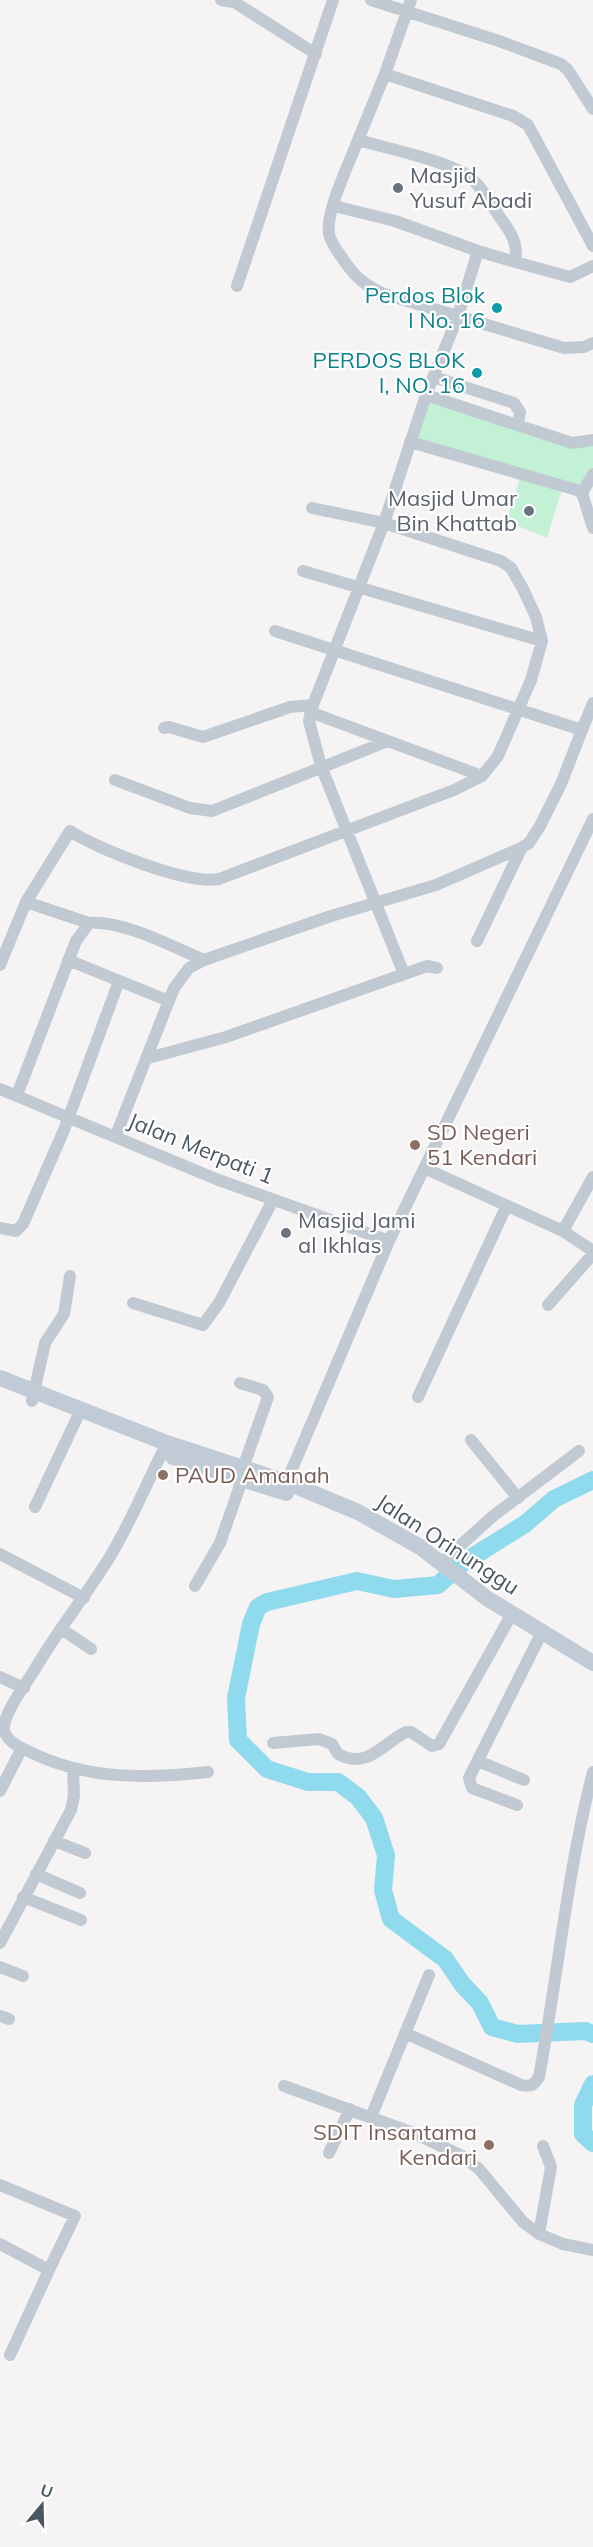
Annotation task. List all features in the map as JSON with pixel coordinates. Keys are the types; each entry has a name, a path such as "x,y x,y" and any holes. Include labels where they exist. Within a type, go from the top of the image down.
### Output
{"street":[{"path":"221,0 234,2 316,54"},
{"path":"237,286 333,0"},
{"path":"372,0 406,13 499,41 561,64 568,70 593,109"},
{"path":"411,0 334,206 328,230 331,240 354,276 364,285 384,294 564,348 593,344"},
{"path":"385,74 513,117 528,125 593,246"},
{"path":"358,140 448,167 468,176 485,194 508,229 516,244 515,262"},
{"path":"334,206 395,221 515,262 570,277 593,266"},
{"path":"404,974 321,766 311,733 311,709 384,523 426,395 458,316 478,250"},
{"path":"434,377 514,403 520,412 518,425"},
{"path":"426,395 573,443 593,440"},
{"path":"410,442 582,493"},
{"path":"593,474 582,493 593,528"},
{"path":"0,965 26,902 70,831 105,850 209,881 454,790 482,776 498,756 519,709 542,641 532,608 513,571 506,564 384,523 312,508"},
{"path":"303,571 542,641"},
{"path":"275,631 334,652 582,730"},
{"path":"116,1135 169,1001 182,976 189,968 204,960 377,902 436,885 529,843 561,784 593,703"},
{"path":"164,728 169,727 203,737 290,707 311,709 482,776"},
{"path":"115,780 204,812 388,741"},
{"path":"284,1487 389,1241 591,827"},
{"path":"477,941 521,848"},
{"path":"26,902 89,923 102,923 134,932 204,960"},
{"path":"17,1095 68,960 76,941 89,923"},
{"path":"68,960 169,1001"},
{"path":"148,1058 226,1037 427,966 437,968"},
{"path":"0,1228 16,1231 23,1224 69,1116 119,981"},
{"name":"Jalan Merpati 1","path":"0,1089 116,1135 176,1163 389,1241"},
{"path":"424,1168 563,1231 593,1252 548,1305"},
{"path":"563,1231 593,1177"},
{"path":"133,1303 203,1325 219,1303 273,1200"},
{"path":"418,1397 506,1207"},
{"path":"33,1396 45,1343 64,1314 70,1276"},
{"name":"Jalan Orinunggu","path":"0,1378 77,1418 162,1453 284,1487 372,1529 444,1568 509,1619 593,1674"},
{"path":"195,1586 212,1561 220,1543 268,1397 263,1390 240,1383"},
{"name":"Jalan Orinunggu","path":"0,1388 33,1396 164,1442 243,1474"},
{"path":"35,1507 77,1418"},
{"path":"471,1440 518,1498"},
{"path":"444,1568 518,1498 579,1451"},
{"path":"162,1453 112,1553 7,1715 4,1730 6,1737 22,1748 73,1769 103,1775 133,1776 168,1776 208,1772"},
{"path":"0,1554 84,1598"},
{"name":"Jalan Orinunggu","path":"463,1585 593,1663"},
{"path":"273,1743 319,1739 332,1744 338,1754 351,1758 378,1754 406,1732 411,1732 432,1746 439,1744 509,1619"},
{"path":"63,1629 91,1649"},
{"path":"517,1805 472,1788 469,1778 540,1638"},
{"path":"0,1677 24,1688"},
{"path":"0,1791 22,1748"},
{"path":"478,1761 524,1780"},
{"path":"0,1943 73,1803 73,1769"},
{"path":"405,2032 526,2086 535,2084 539,2077 545,2031 555,1990 580,1821 593,1772"},
{"path":"54,1841 85,1853"},
{"path":"36,1874 80,1893"},
{"path":"23,1897 81,1920"},
{"path":"0,1967 23,1976"},
{"path":"371,2117 429,1975"},
{"path":"284,2086 440,2144 479,2169 523,2222 539,2234 563,2244 593,2250"},
{"path":"329,2153 350,2109"},
{"path":"539,2234 551,2168 543,2146"},
{"path":"0,2185 75,2216 10,2355"},
{"path":"1,2246 50,2270"}],"green space":[{"path":"427,396 593,445 593,474 582,493 563,486 547,538 506,521 521,475 410,442"}],"waterway":[{"path":"251,1624 258,1607 267,1602 357,1581 394,1589 438,1585 461,1564 525,1524 554,1499 593,1480"},
{"path":"251,1624 236,1698 238,1740 267,1769 308,1782 338,1782 358,1797 374,1818 386,1855 383,1890 391,1919 445,1959 463,1985 480,2003 492,2027 518,2034 585,2031 593,2034"},
{"path":"593,2084 583,2105 583,2134 593,2143"}],"place":[{"name":"Masjid Yusuf Abadi","path":"398,188"},
{"name":"Perdos Blok I No. 16","path":"497,308"},
{"name":"PERDOS BLOK I, NO. 16","path":"477,373"},
{"name":"Masjid Umar Bin Khattab","path":"529,511"},
{"name":"SD Negeri 51 Kendari","path":"415,1145"},
{"name":"Masjid Jami al Ikhlas","path":"286,1233"},
{"name":"PAUD Amanah","path":"163,1475"},
{"name":"SDIT Insantama Kendari","path":"489,2145"}]}
